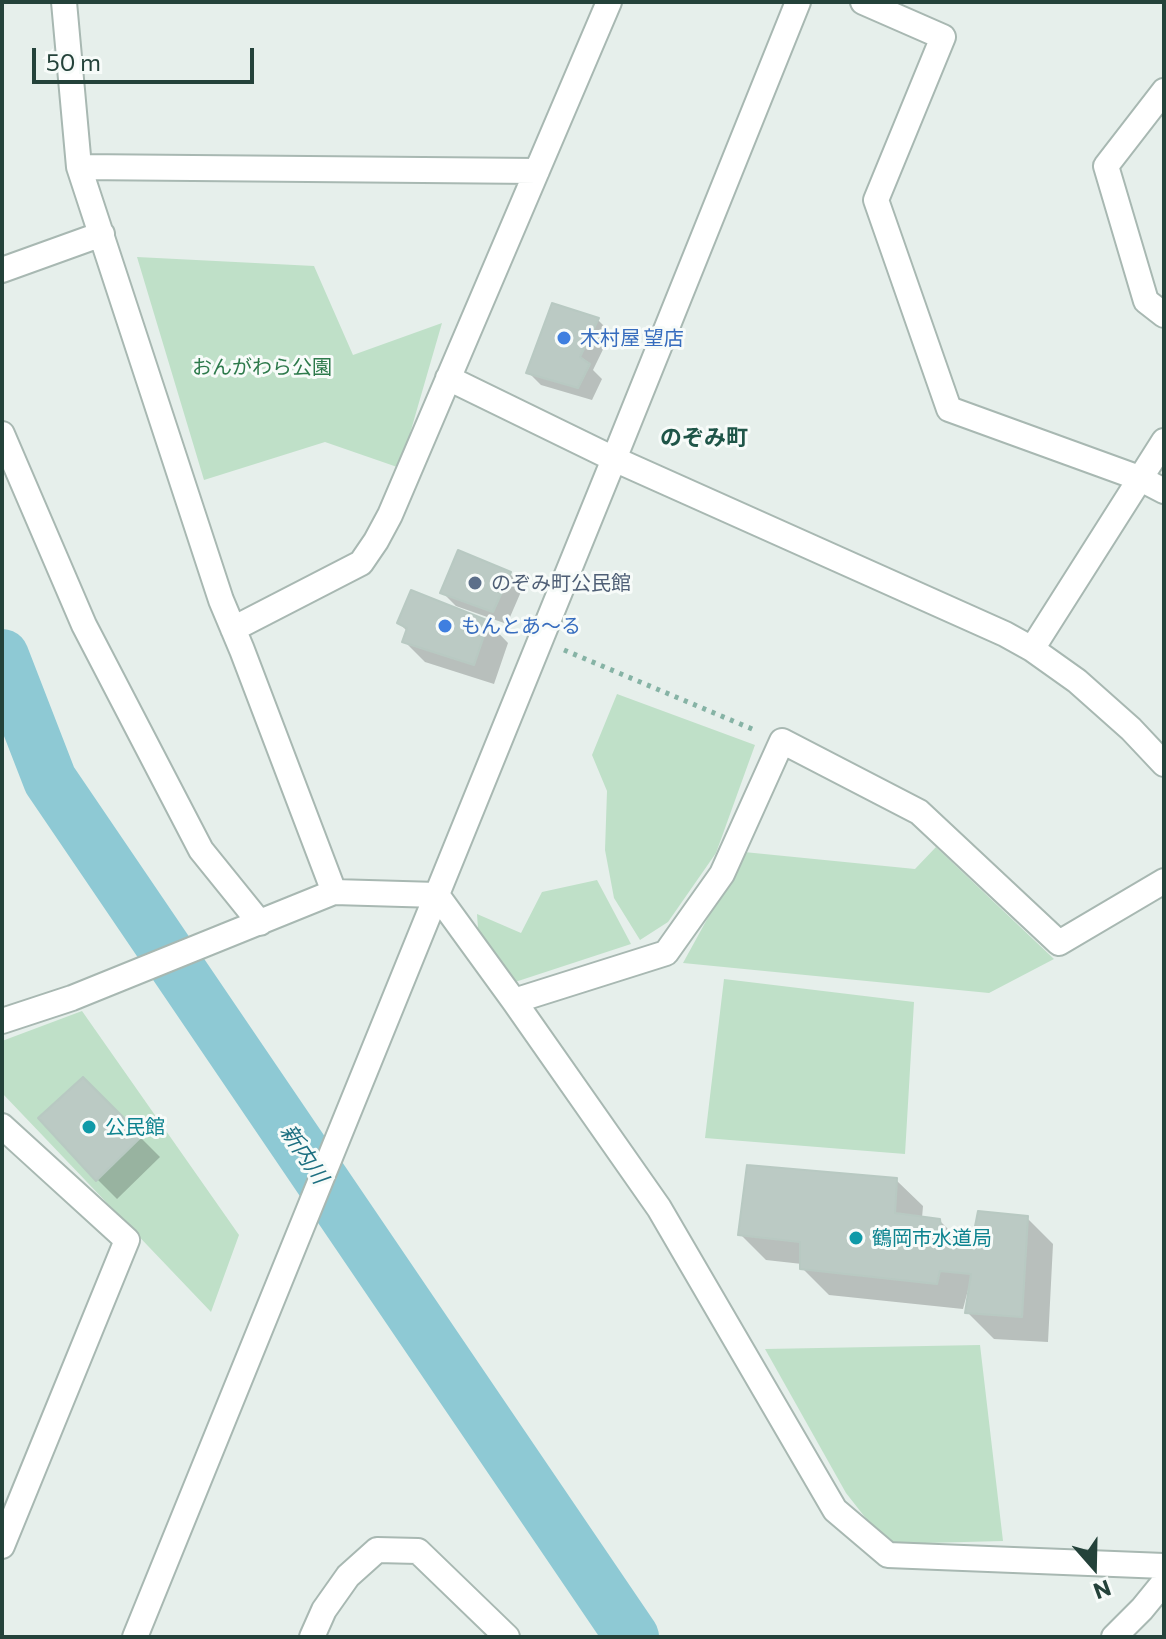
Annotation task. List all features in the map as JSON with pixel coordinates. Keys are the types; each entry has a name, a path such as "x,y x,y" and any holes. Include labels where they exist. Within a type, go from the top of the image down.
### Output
{"street":[{"path":"64,2 79,167 221,600 334,892"},
{"path":"233,629 361,563 390,515 609,2"},
{"path":"135,1637 798,2"},
{"path":"863,2 943,37 876,200 949,409 1139,478 1164,491"},
{"path":"1164,91 1106,166 1146,301 1164,315"},
{"path":"79,167 537,171"},
{"path":"2,270 102,234"},
{"path":"448,378 614,459 1005,634 1032,649 1088,691 1164,764"},
{"path":"2,434 84,625 201,850 252,927"},
{"path":"1032,649 1164,441"},
{"path":"514,1001 666,953 722,874 782,741 919,812 1059,943 1164,881"},
{"path":"2,1021 72,998 334,892 437,895"},
{"path":"437,895 659,1208 835,1510 888,1555 1164,1566"},
{"path":"2,1126 127,1240 2,1546"},
{"path":"312,1637 324,1610 348,1576 377,1550 418,1551 507,1637"},
{"path":"1114,1637 1164,1582"}],"path":[{"path":"541,640 782,741"}],"green space":[{"name":"おんがわら公園","path":"137,257 314,266 353,355 442,323 400,468 325,442 204,480"},
{"path":"617,694 755,745 716,853 668,922 640,940 614,898 605,850 607,791 592,755"},
{"path":"936,847 1054,959 989,993 683,963 744,852 915,869"},
{"path":"597,880 631,944 512,983 478,928 477,914 521,933 542,892"},
{"path":"724,979 914,1002 905,1154 705,1138"},
{"path":"82,1011 239,1235 211,1312 2,1093 2,1041"},
{"path":"980,1345 1003,1541 886,1544 846,1493 765,1349"}],"building":[{"name":"木村屋 望店","path":"552,303 599,318 580,357 590,364 578,388 526,373"},
{"name":"のぞみ町公民館","path":"458,550 511,572 493,612 440,593"},
{"name":"もんとあ～る","path":"411,590 489,621 474,665 402,642 407,628 397,623"},
{"name":"公民館","path":"83,1077 142,1136 96,1181 38,1118"},
{"name":"鶴岡市水道局","path":"747,1165 897,1178 895,1213 940,1219 943,1244 971,1247 978,1211 1028,1216 1022,1317 965,1313 971,1274 940,1271 937,1284 800,1269 800,1242 738,1235"}],"waterway":[{"name":"新内川","path":"2,656 50,780 632,1637"}],"place":[{"name":"木村屋 望店","path":"564,338"},
{"name":"のぞみ町公民館","path":"475,583"},
{"name":"もんとあ～る","path":"445,626"},
{"name":"公民館","path":"89,1127"},
{"name":"鶴岡市水道局","path":"856,1238"}],"district":[{"name":"のぞみ町","path":"704,438"}]}
